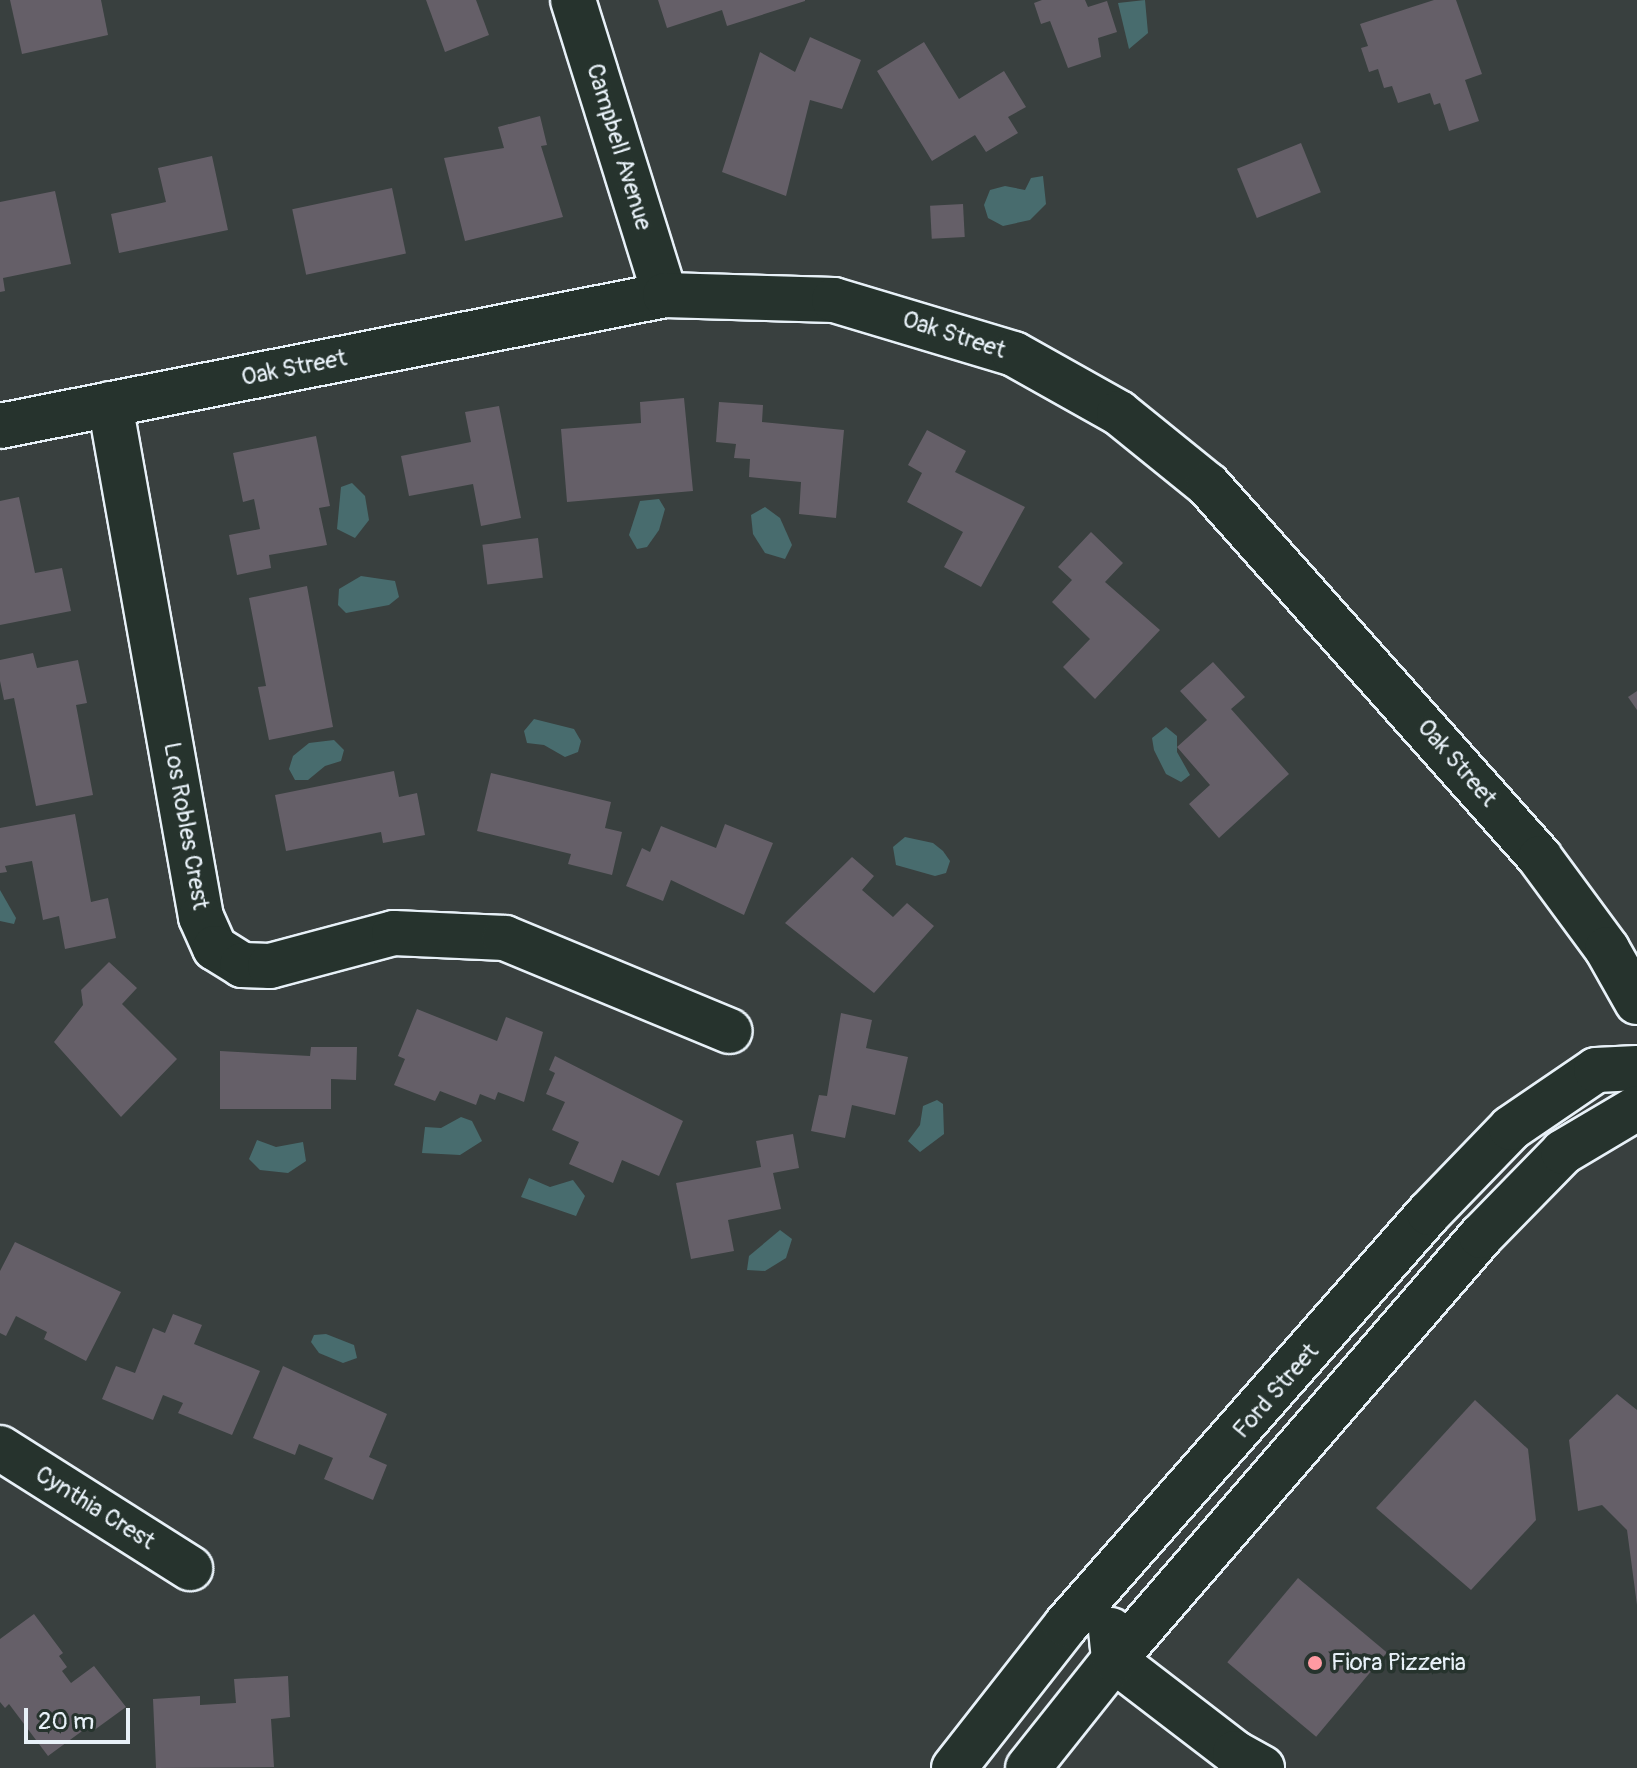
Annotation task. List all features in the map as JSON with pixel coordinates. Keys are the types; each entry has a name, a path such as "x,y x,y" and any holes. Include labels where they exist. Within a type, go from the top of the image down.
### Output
{"street":[{"name":"Campbell Avenue","path":"573,0 665,295"},
{"name":"Oak Street","path":"0,426 665,295 834,300 920,322 1014,354 1119,413 1208,485 1540,858 1607,949 1637,1002"},
{"name":"Los Robles Crest","path":"110,404 201,917 215,948 242,965 270,966 394,933 505,938 730,1031"},
{"name":"Ford Street","path":"954,1768 1066,1625 1198,1481 1429,1213 1511,1128 1596,1070 1637,1068"},
{"path":"1028,1768 1114,1660 1481,1236 1563,1152 1637,1108"},
{"name":"Cynthia Crest","path":"0,1448 190,1568"},
{"path":"1198,1481 1197,1525 1111,1622 1114,1660 1235,1753 1262,1768"}],"water":[{"path":"1145,0 1148,33 1129,49 1118,3"},
{"path":"1043,176 1046,204 1030,220 1003,226 988,218 984,205 990,190 1005,186 1025,190 1031,178"},
{"path":"352,483 365,496 369,520 355,538 337,529 341,487"},
{"path":"659,499 665,509 659,530 647,547 637,549 629,535 640,501"},
{"path":"765,507 780,518 792,545 785,559 765,553 753,534 751,515"},
{"path":"361,576 395,581 399,597 389,605 346,613 338,605 339,589"},
{"path":"534,719 574,729 581,741 578,752 565,757 544,745 527,743 524,731"},
{"path":"1166,727 1177,736 1177,752 1190,775 1181,782 1166,774 1154,750 1152,738"},
{"path":"334,740 344,750 341,761 325,766 308,780 295,780 289,769 293,756 309,743"},
{"path":"905,837 933,843 943,851 950,861 946,873 935,876 896,865 893,847"},
{"path":"0,890 16,918 14,924 0,921"},
{"path":"937,1100 943,1104 944,1134 920,1152 908,1141 920,1125 923,1106"},
{"path":"461,1117 472,1121 482,1141 460,1155 422,1153 425,1127 441,1128"},
{"path":"257,1140 276,1147 303,1142 306,1161 288,1173 260,1170 249,1159"},
{"path":"529,1178 550,1187 573,1180 585,1196 576,1216 521,1197"},
{"path":"780,1230 792,1239 786,1258 765,1271 747,1270 749,1256"},
{"path":"326,1334 354,1345 357,1358 343,1363 319,1353 311,1342 314,1335"}],"building":[{"path":"10,0 101,0 108,35 22,54"},
{"path":"426,0 476,0 489,35 445,52"},
{"path":"658,0 805,1 727,26 722,10 667,28"},
{"path":"1042,0 1085,0 1088,7 1107,1 1117,32 1098,38 1101,57 1068,68 1050,21 1041,24 1034,3"},
{"path":"1434,0 1456,0 1482,74 1465,80 1479,121 1449,131 1440,103 1434,105 1430,93 1398,103 1392,86 1384,88 1378,69 1369,72 1361,48 1368,46 1360,24"},
{"path":"810,37 861,60 842,109 810,100 786,196 722,172 760,52 795,72"},
{"path":"924,42 959,99 1004,71 1026,107 1008,117 1018,133 986,152 975,135 932,161 877,71"},
{"path":"540,116 547,145 541,146 563,217 465,241 444,158 504,148 498,127"},
{"path":"1301,143 1321,192 1257,218 1237,169"},
{"path":"212,156 228,230 119,253 111,214 166,202 158,168"},
{"path":"392,188 406,254 306,275 292,209"},
{"path":"55,191 71,264 3,278 5,291 0,292 0,202"},
{"path":"963,204 965,237 932,239 930,206"},
{"path":"684,398 693,491 567,502 561,429 641,423 640,402"},
{"path":"719,402 763,405 762,422 844,430 836,518 799,514 801,482 749,477 750,459 734,458 736,444 716,442"},
{"path":"499,406 521,518 481,526 473,484 409,496 401,456 471,442 465,412"},
{"path":"927,430 966,451 955,472 1025,507 981,587 944,567 963,532 907,502 922,473 908,465"},
{"path":"316,436 330,506 319,508 327,545 269,555 271,568 237,575 229,535 260,529 254,499 243,502 233,453"},
{"path":"19,497 35,573 62,568 71,611 0,625 0,501"},
{"path":"1091,532 1123,563 1105,582 1160,630 1095,699 1063,667 1090,639 1052,602 1072,580 1058,567"},
{"path":"538,538 543,578 487,585 482,545"},
{"path":"307,586 333,727 269,740 258,687 266,686 249,598"},
{"path":"33,653 37,668 78,660 87,703 76,705 93,795 36,806 14,698 4,700 0,681 0,660"},
{"path":"1213,662 1245,697 1231,709 1289,774 1219,838 1189,804 1210,785 1177,747 1207,720 1180,691"},
{"path":"1637,691 1637,710 1628,697"},
{"path":"394,771 399,797 417,793 425,835 383,843 381,832 286,851 275,795"},
{"path":"491,773 611,802 605,828 622,832 612,875 568,864 571,854 477,831"},
{"path":"75,814 91,902 108,898 116,938 65,949 59,916 43,920 32,861 5,866 7,872 0,873 0,828"},
{"path":"725,824 773,843 744,915 671,880 663,901 626,886 642,848 650,852 661,826 716,848"},
{"path":"852,857 874,876 862,890 893,917 907,903 934,926 874,993 785,923"},
{"path":"109,962 137,988 122,1004 177,1059 121,1117 54,1042 83,1005 81,990"},
{"path":"417,1009 497,1041 506,1017 543,1032 524,1102 498,1092 495,1100 480,1094 476,1105 440,1091 435,1101 394,1085 405,1059 398,1056"},
{"path":"841,1013 872,1020 866,1048 908,1057 895,1115 852,1105 845,1138 811,1131 819,1095 827,1096"},
{"path":"311,1047 357,1047 356,1080 331,1079 331,1109 220,1109 220,1051 310,1056"},
{"path":"555,1056 683,1121 659,1176 622,1160 613,1183 569,1164 579,1142 552,1130 565,1102 546,1094 555,1073 549,1070"},
{"path":"793,1134 799,1168 773,1173 781,1209 728,1220 734,1251 691,1259 676,1183 761,1167 756,1141"},
{"path":"15,1242 121,1292 86,1361 44,1339 47,1332 16,1316 6,1336 0,1333 0,1271"},
{"path":"173,1314 202,1325 194,1344 260,1371 232,1435 178,1413 183,1403 163,1395 153,1420 102,1399 116,1366 135,1373 153,1328 165,1333"},
{"path":"283,1366 387,1414 369,1457 387,1465 373,1500 324,1479 333,1458 299,1444 295,1455 253,1438"},
{"path":"1617,1394 1637,1410 1637,1605 1627,1530 1602,1505 1578,1511 1569,1440"},
{"path":"1475,1400 1528,1449 1536,1520 1471,1590 1376,1508"},
{"path":"1298,1578 1387,1653 1316,1737 1227,1662"},
{"path":"34,1614 63,1653 59,1656 67,1667 62,1671 71,1683 94,1666 126,1707 93,1731 89,1726 48,1756 9,1704 5,1708 0,1702 0,1639"},
{"path":"288,1676 290,1717 271,1719 274,1767 156,1768 153,1699 200,1696 200,1705 236,1703 234,1679"}],"place":[{"name":"Fiora Pizzeria","path":"1315,1663"}]}
